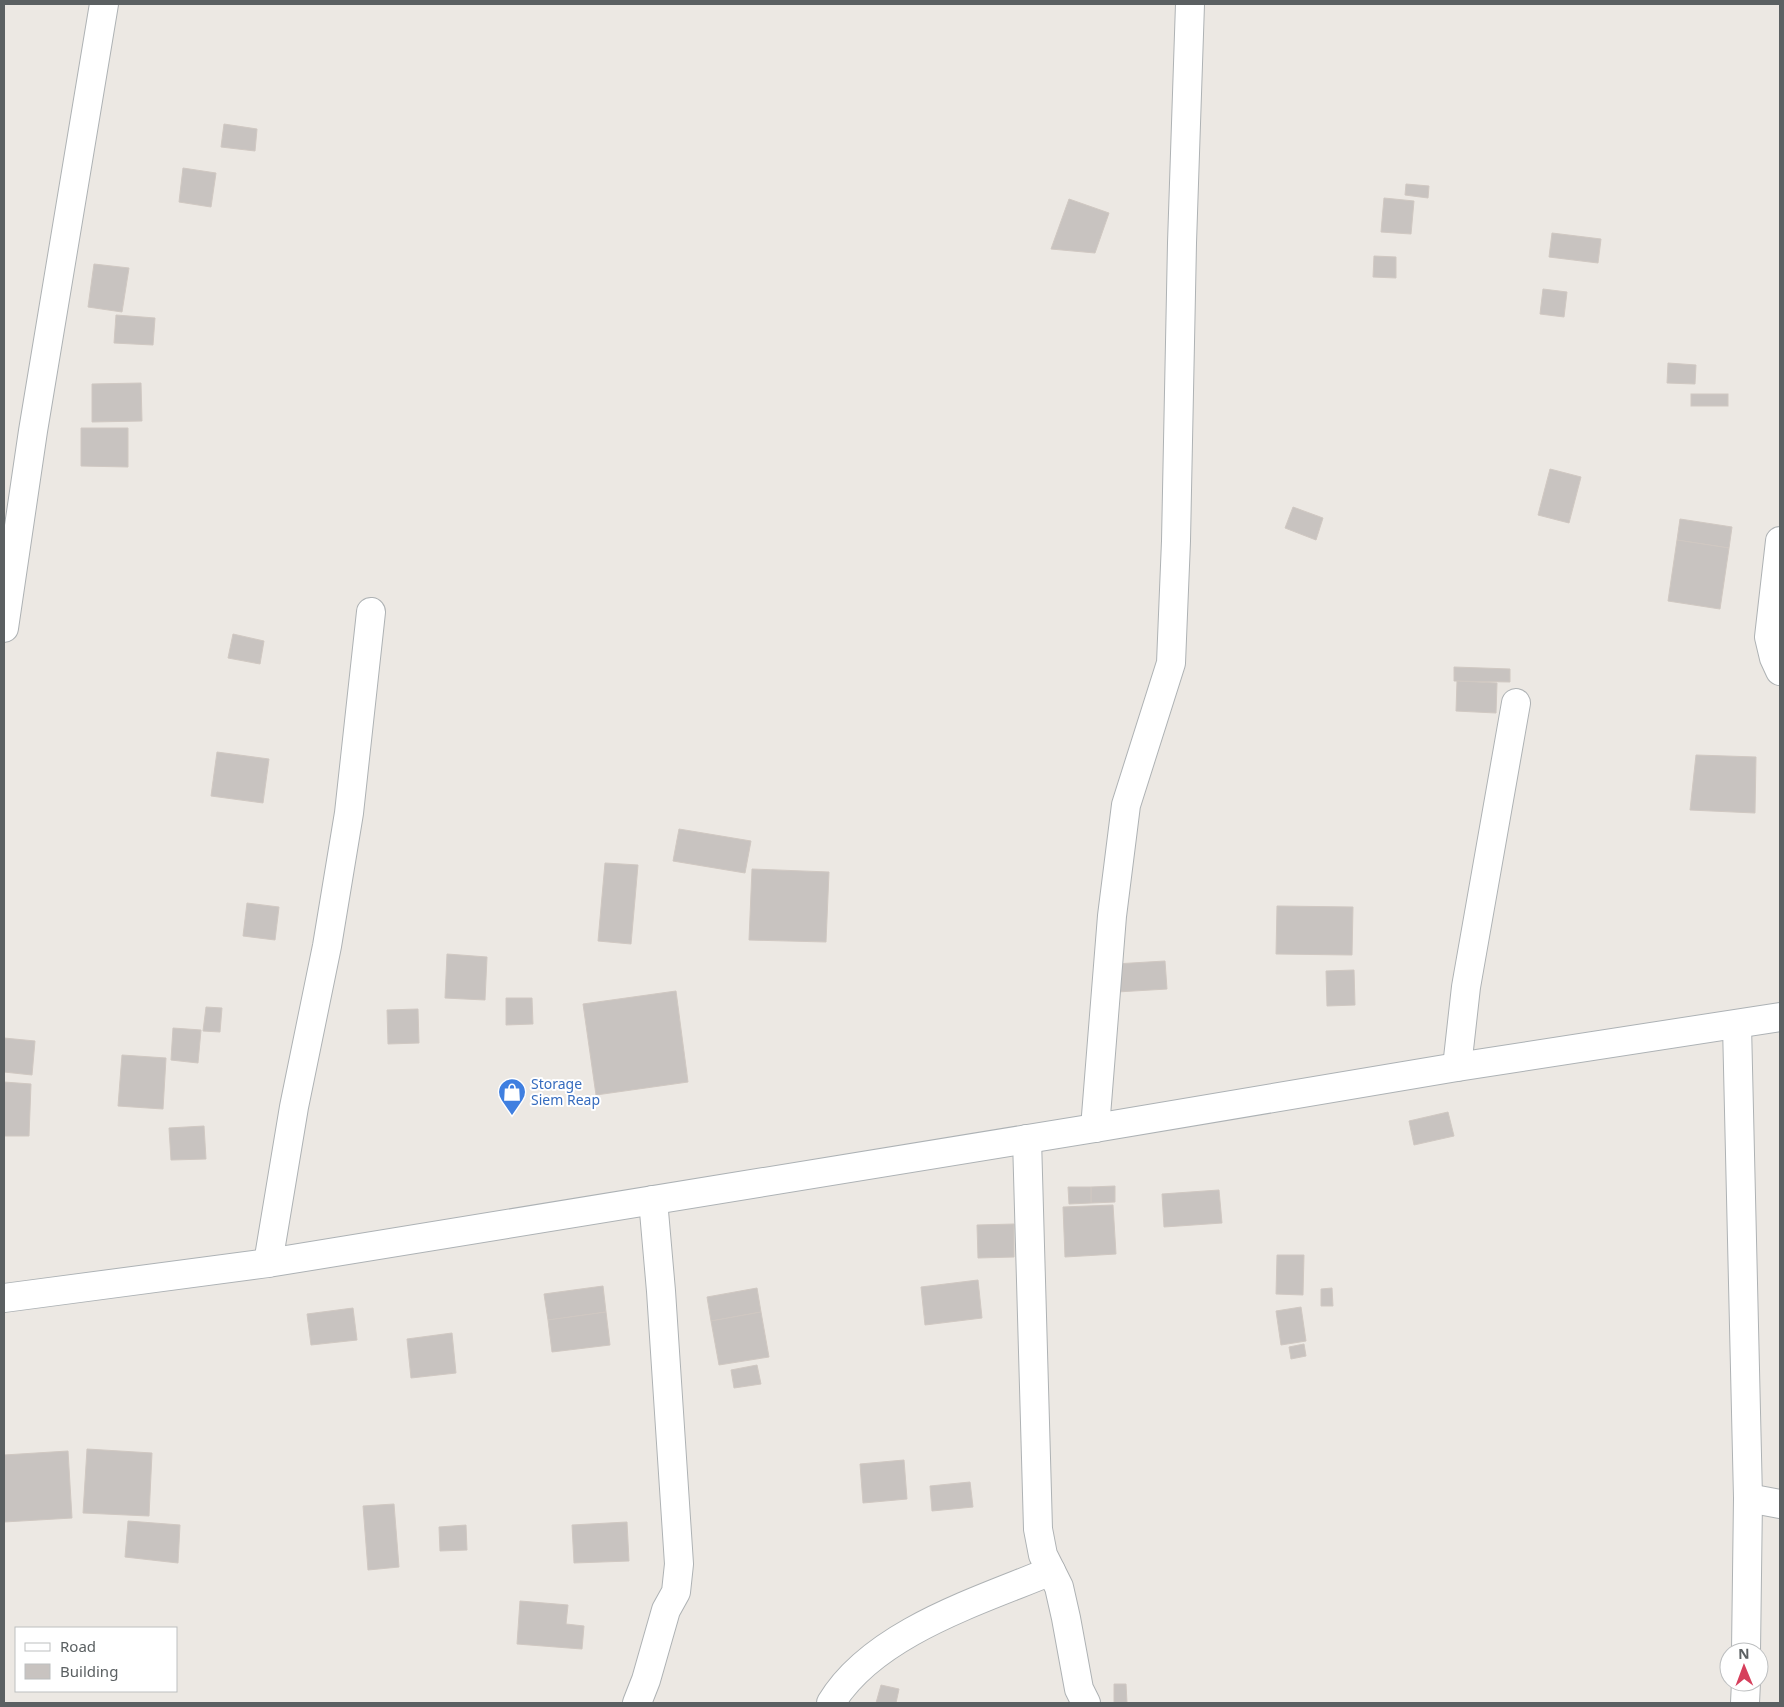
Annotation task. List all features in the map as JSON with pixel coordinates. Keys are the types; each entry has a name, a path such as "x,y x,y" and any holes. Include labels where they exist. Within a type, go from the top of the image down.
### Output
{"street":[{"path":"4,628 33,431 104,4"},
{"path":"1095,1128 1112,916 1126,805 1171,663 1190,4"},
{"path":"1780,541 1769,637 1774,658 1780,671"},
{"path":"268,1263 294,1107 327,946 348,813 371,612"},
{"path":"1456,1067 1466,986 1516,703"},
{"path":"4,1298 268,1263 1456,1067 1780,1017"},
{"path":"1737,1025 1748,1498 1746,1642"},
{"path":"1027,1139 1038,1529 1043,1555 1059,1587 1079,1689 1086,1703"},
{"path":"637,1703 646,1680 666,1610 676,1592 678,1564 661,1291 653,1200"},
{"path":"1748,1498 1780,1504"},
{"path":"831,1703 840,1690 866,1663 924,1624 1051,1571"}],"building":[{"path":"224,124 257,129 255,151 221,147"},
{"path":"183,168 216,173 211,207 179,202"},
{"path":"1406,184 1429,186 1428,198 1405,195"},
{"path":"1384,198 1414,201 1411,234 1381,232"},
{"path":"1069,199 1109,213 1095,253 1051,249"},
{"path":"1552,233 1601,239 1598,263 1549,257"},
{"path":"1374,256 1396,257 1396,278 1373,277"},
{"path":"94,264 129,268 122,312 88,307"},
{"path":"1543,289 1567,292 1564,317 1540,314"},
{"path":"116,315 155,318 153,345 114,343"},
{"path":"1668,363 1696,365 1695,384 1667,383"},
{"path":"141,383 142,421 92,422 92,384"},
{"path":"1691,394 1728,394 1728,406 1691,406"},
{"path":"81,428 128,428 128,467 81,466"},
{"path":"1550,469 1581,477 1569,523 1538,515"},
{"path":"1293,507 1323,518 1316,540 1285,528"},
{"path":"1680,519 1732,527 1729,548 1677,540"},
{"path":"1677,540 1729,548 1720,609 1668,601"},
{"path":"233,634 264,641 260,664 228,658"},
{"path":"1454,667 1510,669 1510,682 1454,681"},
{"path":"1457,681 1497,683 1496,713 1456,711"},
{"path":"217,752 269,759 263,803 211,796"},
{"path":"1696,755 1756,757 1755,813 1690,810"},
{"path":"679,829 751,841 745,873 673,861"},
{"path":"605,863 638,865 631,944 598,941"},
{"path":"752,869 829,872 826,942 749,940"},
{"path":"247,903 279,907 275,940 243,936"},
{"path":"1277,906 1353,907 1352,955 1276,954"},
{"path":"447,954 487,957 485,1000 445,998"},
{"path":"1165,961 1167,989 1117,992 1115,964"},
{"path":"1354,970 1355,1005 1327,1006 1326,971"},
{"path":"676,991 688,1082 596,1095 583,1004"},
{"path":"506,998 532,998 533,1024 506,1025"},
{"path":"206,1007 222,1008 220,1032 203,1031"},
{"path":"418,1009 419,1043 388,1044 387,1010"},
{"path":"173,1028 201,1030 198,1063 171,1060"},
{"path":"4,1038 35,1041 32,1075 4,1072"},
{"path":"122,1055 166,1058 163,1109 118,1106"},
{"path":"4,1082 31,1084 29,1136 4,1136"},
{"path":"1448,1112 1454,1136 1414,1145 1409,1121"},
{"path":"204,1126 206,1159 171,1160 169,1128"},
{"path":"1115,1186 1115,1202 1091,1203 1091,1187"},
{"path":"1068,1187 1091,1187 1091,1203 1069,1204"},
{"path":"1219,1190 1222,1223 1164,1227 1162,1194"},
{"path":"1113,1205 1116,1254 1065,1257 1063,1207"},
{"path":"1014,1224 1014,1257 978,1258 977,1225"},
{"path":"1277,1255 1304,1255 1303,1295 1276,1294"},
{"path":"978,1280 982,1318 925,1325 921,1287"},
{"path":"603,1286 606,1312 548,1320 544,1294"},
{"path":"757,1288 761,1312 711,1321 707,1297"},
{"path":"1332,1288 1333,1306 1321,1306 1321,1289"},
{"path":"1301,1307 1306,1341 1281,1345 1276,1311"},
{"path":"353,1308 357,1340 311,1345 307,1314"},
{"path":"606,1312 610,1345 552,1352 548,1320"},
{"path":"761,1312 769,1357 719,1365 711,1321"},
{"path":"452,1333 456,1373 411,1378 407,1339"},
{"path":"1304,1344 1306,1356 1291,1359 1289,1347"},
{"path":"757,1365 761,1384 734,1388 731,1370"},
{"path":"87,1449 152,1453 149,1516 83,1513"},
{"path":"68,1451 72,1518 4,1522 4,1455"},
{"path":"904,1460 907,1499 863,1503 860,1464"},
{"path":"970,1482 973,1507 932,1511 930,1486"},
{"path":"394,1504 399,1567 368,1570 363,1506"},
{"path":"128,1521 180,1525 178,1563 125,1557"},
{"path":"627,1522 629,1561 574,1563 572,1525"},
{"path":"466,1525 467,1550 440,1551 439,1527"},
{"path":"520,1601 568,1605 566,1624 584,1626 582,1649 517,1644"},
{"path":"1114,1684 1126,1684 1127,1703 1114,1703"},
{"path":"881,1685 899,1689 896,1703 876,1703"}],"place":[{"name":"Storage Siem Reap","path":"512,1116"}]}
